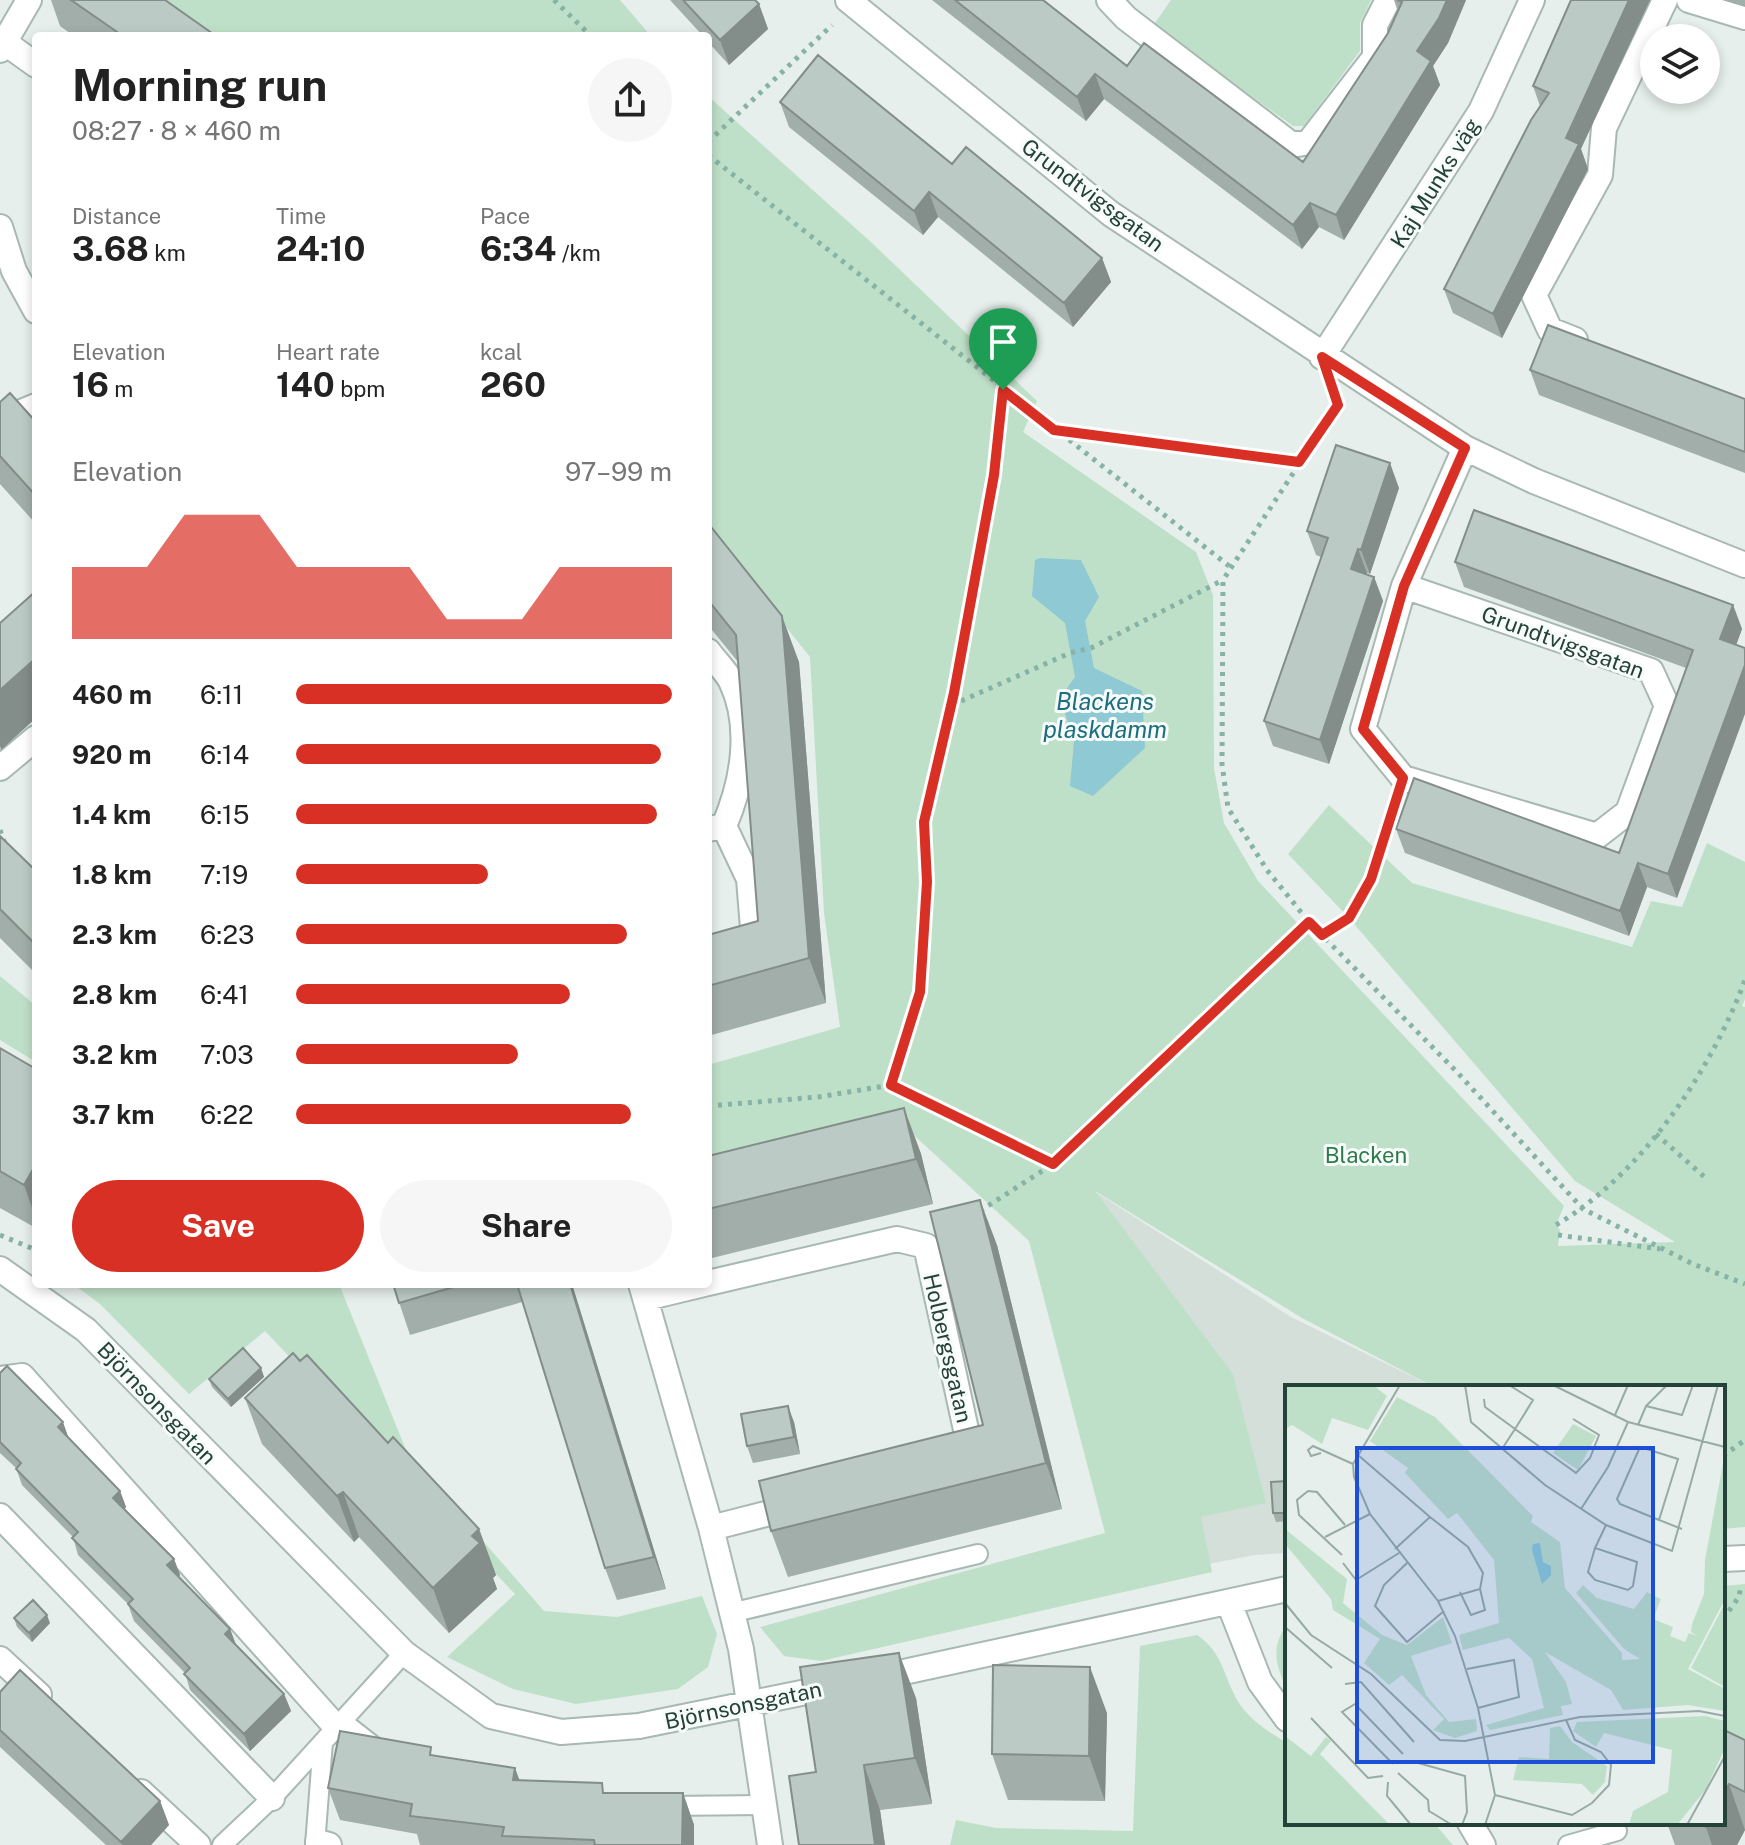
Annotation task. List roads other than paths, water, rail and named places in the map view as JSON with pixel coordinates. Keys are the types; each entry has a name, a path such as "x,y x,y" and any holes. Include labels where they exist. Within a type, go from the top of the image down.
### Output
{"street":[{"path":"29,0 2,46 32,63"},
{"path":"1109,0 1126,18 1292,145 1309,142 1375,57 1375,25 1388,0"},
{"name":"Kaj Munks väg","path":"1322,357 1481,111 1532,0"},
{"path":"1592,347 1550,330 1534,295 1600,175 1604,128 1665,0"},
{"path":"1689,0 1745,17"},
{"name":"Grundtvigsgatan","path":"852,2 1111,214 1322,357 1465,448 1534,481 1745,565"},
{"path":"0,227 14,271 32,304"},
{"path":"0,421 32,408"},
{"path":"1404,586 1465,448"},
{"name":"Grundtvigsgatan","path":"1404,586 1651,671 1667,706 1628,812 1597,836 1403,778 1363,729 1404,586"},
{"path":"712,656 730,681 743,731 740,789 716,828 749,879 755,953 712,967"},
{"path":"0,768 32,741"},
{"name":"Holbergsgatan","path":"712,1283 897,1239 926,1246 968,1439 955,1466 939,1470"},
{"name":"Björnsonsgatan","path":"0,1269 86,1330 404,1653 491,1716 561,1732 639,1726 1285,1589"},
{"name":"Holbergsgatan","path":"670,1288 643,1291 711,1528 731,1613 751,1704 770,1845"},
{"path":"0,1379 22,1376 334,1731"},
{"path":"711,1528 818,1501"},
{"path":"0,1516 272,1798"},
{"path":"1725,1559 1745,1558"},
{"path":"1229,1603 1260,1682 1285,1716"},
{"path":"0,1659 58,1714"},
{"path":"128,1779 198,1845"},
{"path":"1471,1825 1483,1845"}],"lane":[{"path":"731,1613 978,1554"},
{"path":"222,1845 272,1798 404,1653"},
{"path":"334,1731 400,1754"},
{"path":"321,1844 334,1731"},
{"path":"649,1806 765,1805"},
{"path":"1568,1845 1621,1833"}],"water":[{"name":"Blackens plaskdamm","path":"1035,560 1081,560 1099,597 1085,621 1094,668 1142,691 1145,748 1093,796 1070,786 1074,741 1060,698 1075,677 1065,623 1032,596"}],"park label":[{"name":"Blacken","path":"1366,1155"}]}
